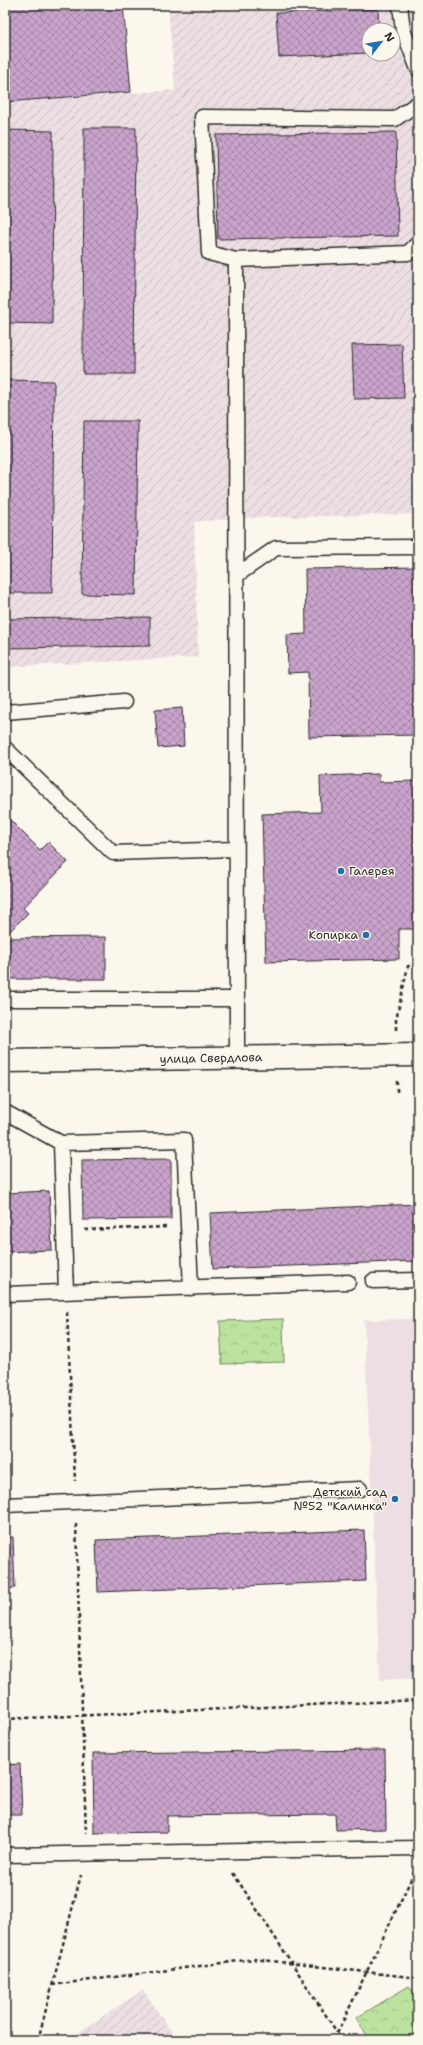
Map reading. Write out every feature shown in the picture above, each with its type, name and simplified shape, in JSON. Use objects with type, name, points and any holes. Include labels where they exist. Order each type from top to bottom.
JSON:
[{"type":"street","name":"улица Свердлова","points":[[5,1061],[418,1056]]},
{"type":"lane","points":[[400,5],[403,30],[418,69]]},
{"type":"lane","points":[[418,103],[395,119],[202,117],[209,253],[236,260],[408,253],[418,243]]},
{"type":"lane","points":[[236,260],[237,1058]]},
{"type":"lane","points":[[237,575],[276,548],[418,548]]},
{"type":"lane","points":[[5,712],[124,702]]},
{"type":"lane","points":[[5,748],[113,853],[236,849]]},
{"type":"lane","points":[[5,999],[236,999]]},
{"type":"lane","points":[[5,1112],[62,1143],[184,1140],[191,1288]]},
{"type":"lane","points":[[62,1143],[66,1292]]},
{"type":"lane","points":[[373,1281],[418,1280]]},
{"type":"lane","points":[[5,1294],[348,1282]]},
{"type":"lane","points":[[5,1505],[360,1489]]},
{"type":"lane","points":[[5,1855],[418,1848]]},
{"type":"path","points":[[397,1092],[396,1020],[408,966],[418,966]]},
{"type":"path","points":[[64,1230],[188,1227]]},
{"type":"path","points":[[38,2040],[86,1854],[76,1502],[66,1292]]},
{"type":"path","points":[[5,1720],[418,1700]]},
{"type":"path","points":[[219,1851],[342,2040]]},
{"type":"path","points":[[334,2040],[418,1864]]},
{"type":"path","points":[[52,1985],[254,1960],[418,1978]]},
{"type":"shaded area","points":[[168,5],[418,5],[418,514],[237,518],[194,522],[198,657],[5,667],[5,102],[175,90]]},
{"type":"shaded area","name":"Детский сад №52 \"Калинка\"","points":[[418,1319],[418,1678],[380,1680],[364,1320]]},
{"type":"shaded area","points":[[143,1990],[177,2040],[67,2040]]},
{"type":"green space","points":[[283,1319],[284,1362],[222,1364],[220,1321]]},
{"type":"green space","points":[[409,1986],[418,1999],[418,2040],[370,2040],[356,2018]]},
{"type":"building","points":[[5,5],[123,5],[131,92],[5,102]]},
{"type":"building","points":[[378,9],[379,22],[361,22],[361,53],[279,57],[276,13]]},
{"type":"building","points":[[84,128],[136,128],[134,374],[83,374]]},
{"type":"building","points":[[5,130],[53,131],[52,324],[5,323]]},
{"type":"building","points":[[396,132],[398,236],[218,239],[216,135]]},
{"type":"building","points":[[402,344],[404,398],[354,399],[352,345]]},
{"type":"building","points":[[5,380],[54,381],[52,593],[5,593]]},
{"type":"building","points":[[84,421],[138,421],[136,595],[82,594]]},
{"type":"building","points":[[418,567],[418,735],[309,737],[308,672],[288,673],[287,635],[306,634],[305,569]]},
{"type":"building","points":[[150,617],[150,646],[5,648],[5,619]]},
{"type":"building","points":[[182,708],[184,746],[158,748],[155,710]]},
{"type":"building","name":"Галерея","points":[[379,774],[379,782],[418,781],[418,929],[399,929],[399,959],[266,962],[262,814],[321,812],[320,776]]},
{"type":"building","points":[[5,815],[40,850],[48,842],[68,862],[23,908],[28,913],[7,934],[5,933]]},
{"type":"building","points":[[106,937],[106,979],[5,979],[5,938]]},
{"type":"building","points":[[171,1159],[171,1219],[83,1220],[82,1160]]},
{"type":"building","points":[[49,1191],[52,1250],[5,1252],[5,1193]]},
{"type":"building","points":[[418,1204],[418,1261],[213,1269],[210,1213]]},
{"type":"building","points":[[364,1530],[366,1581],[98,1592],[96,1540]]},
{"type":"building","points":[[5,1537],[13,1537],[15,1588],[5,1589]]},
{"type":"building","points":[[385,1750],[386,1829],[336,1830],[335,1814],[167,1816],[167,1832],[94,1833],[93,1753]]},
{"type":"building","points":[[20,1764],[22,1815],[5,1815],[5,1765]]},
{"type":"place","name":"Галерея","points":[[341,871]]},
{"type":"place","name":"Копирка","points":[[366,935]]},
{"type":"place","name":"Детский сад №52 \"Калинка\"","points":[[395,1499]]}]
